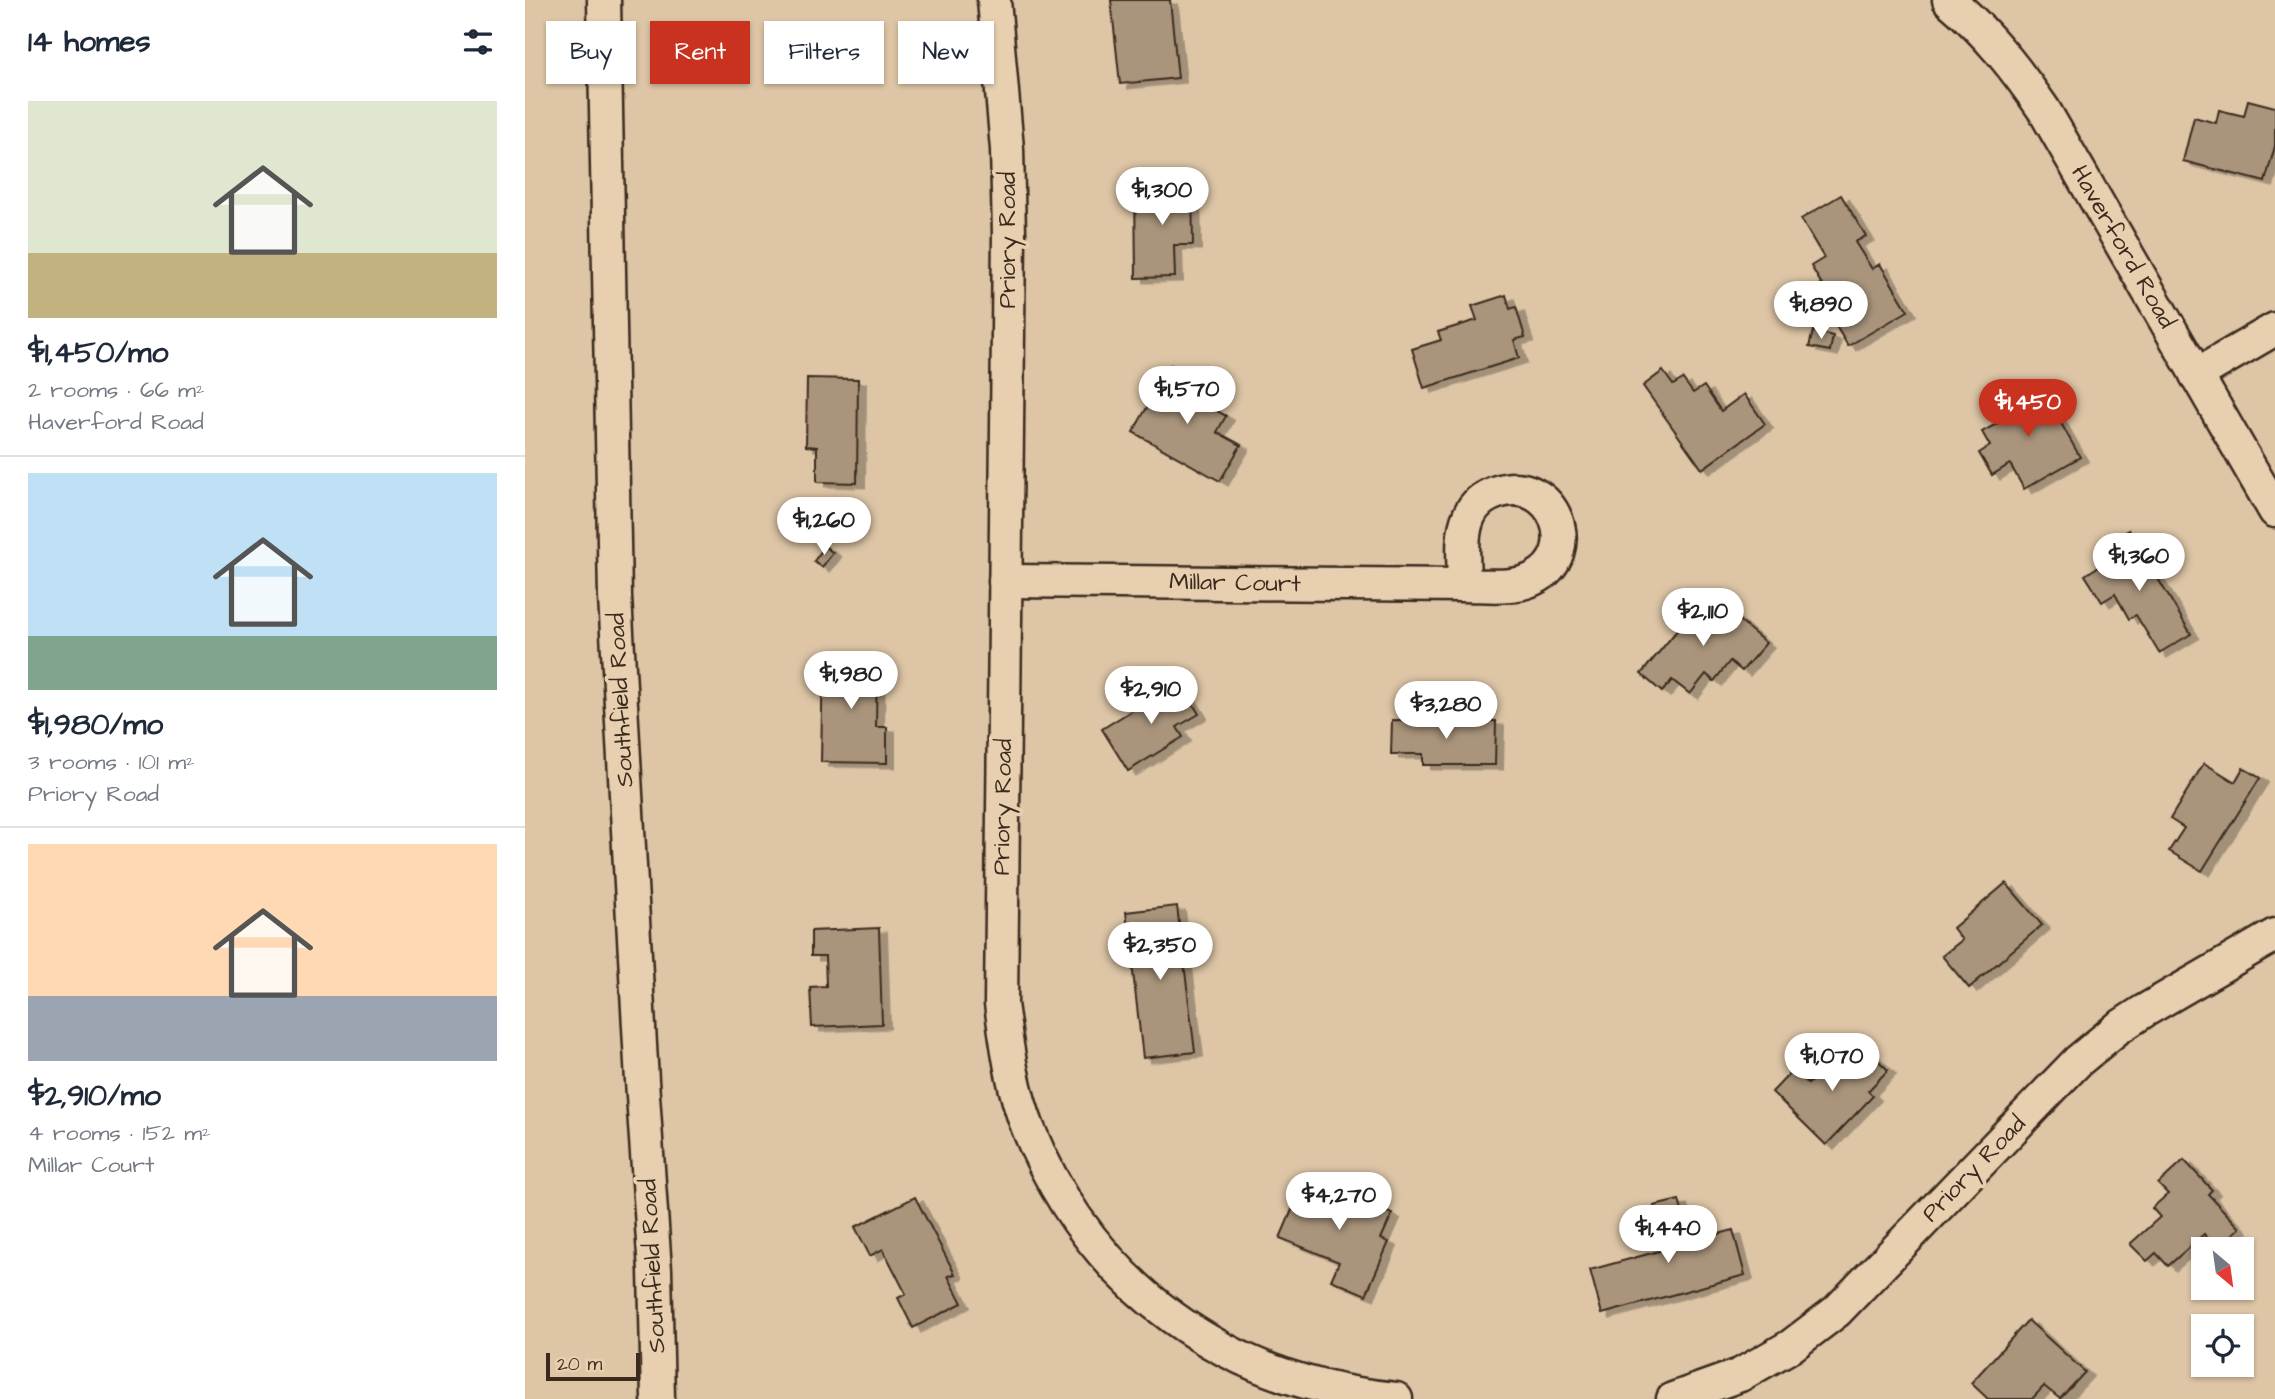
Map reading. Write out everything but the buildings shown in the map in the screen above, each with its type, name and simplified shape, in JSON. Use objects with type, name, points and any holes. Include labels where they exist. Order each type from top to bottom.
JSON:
[{"type":"street","name":"Southfield Road","points":[[604,0],[615,597],[655,1270],[659,1399]]},
{"type":"street","name":"Priory Road","points":[[994,0],[1007,149],[1009,234],[1001,1004],[1009,1062],[1027,1126],[1052,1180],[1083,1229],[1122,1274],[1166,1313],[1215,1346],[1268,1371],[1317,1387],[1362,1396],[1396,1399]]},
{"type":"street","name":"Haverford Road","points":[[1949,0],[1976,22],[2010,61],[2044,110],[2275,511]]},
{"type":"street","points":[[2196,375],[2275,328]]},
{"type":"street","name":"Millar Court","points":[[1005,581],[1465,585]]},
{"type":"street","name":"Priory Road","points":[[1673,1399],[1740,1375],[1791,1346],[1828,1318],[1868,1281],[2078,1061],[2118,1028],[2275,935]]}]
